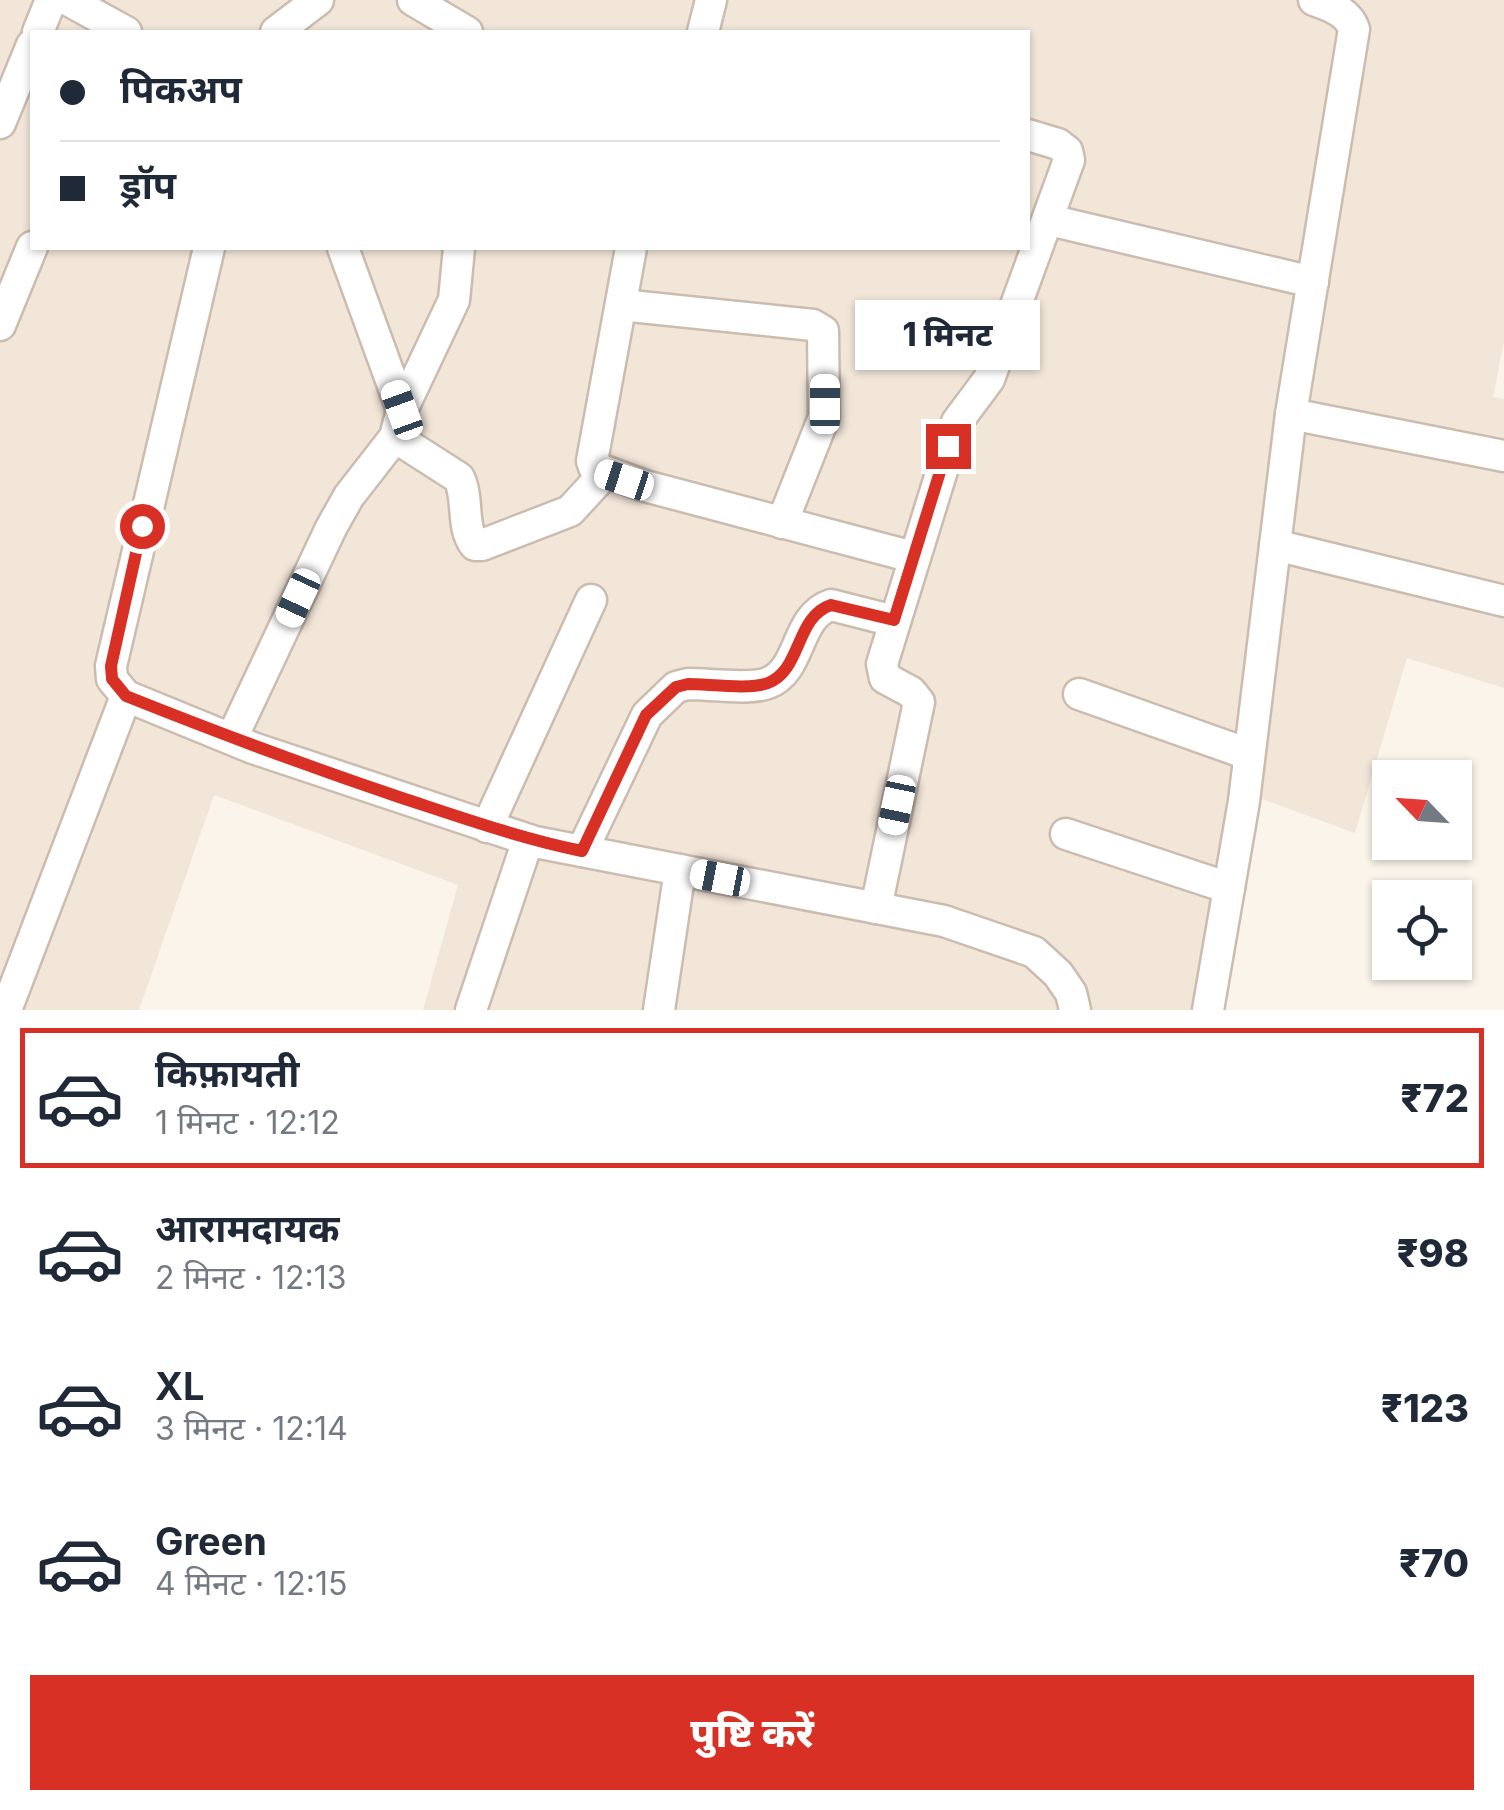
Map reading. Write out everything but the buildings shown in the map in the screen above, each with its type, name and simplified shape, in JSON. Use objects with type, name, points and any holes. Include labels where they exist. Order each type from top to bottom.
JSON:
[{"type":"street","points":[[39,30],[51,0]]},
{"type":"street","points":[[68,0],[122,30]]},
{"type":"street","points":[[279,30],[318,0]]},
{"type":"street","points":[[413,0],[464,30]]},
{"type":"street","points":[[704,30],[711,0]]},
{"type":"street","points":[[1208,1010],[1230,888],[1291,414],[1354,29],[1355,10],[1314,0]]},
{"type":"street","points":[[0,123],[30,49]]},
{"type":"street","points":[[876,908],[918,702],[882,673],[894,620],[957,422],[989,379],[1049,220],[1069,155],[1058,144],[1030,137]]},
{"type":"street","points":[[1049,220],[1312,282]]},
{"type":"street","points":[[0,325],[31,250]]},
{"type":"street","points":[[209,250],[111,666],[112,679],[126,696],[232,738],[528,840],[944,921],[1034,952],[1064,984],[1075,1010]]},
{"type":"street","points":[[344,250],[399,423],[459,478],[470,538],[478,545],[570,511],[604,473]]},
{"type":"street","points":[[232,738],[331,528],[399,423],[454,300],[459,250]]},
{"type":"street","points":[[631,250],[594,467],[604,473],[913,557]]},
{"type":"street","points":[[621,305],[813,325],[823,331],[822,424],[782,523]]},
{"type":"street","points":[[1291,414],[1504,456]]},
{"type":"street","points":[[1275,544],[1504,600]]},
{"type":"street","points":[[487,826],[590,600]]},
{"type":"street","points":[[582,851],[646,715],[676,687],[768,683],[785,669],[815,613],[831,605],[894,620]]},
{"type":"street","points":[[1080,694],[1248,754]]},
{"type":"street","points":[[6,1010],[126,696]]},
{"type":"street","points":[[1066,834],[1230,888]]},
{"type":"street","points":[[471,1010],[528,840]]},
{"type":"street","points":[[659,1010],[680,870]]},
{"type":"shaded area","points":[[0,0],[1504,0],[1504,341],[1493,397],[1504,399],[1504,688],[1407,658],[1377,760],[1372,760],[1372,776],[1355,833],[1240,791],[1209,1010],[423,1010],[458,885],[214,795],[139,1010],[0,1010]]},
{"type":"route","points":[[142,526],[111,666],[116,688],[126,696],[253,748],[535,842],[582,851],[646,715],[676,687],[768,683],[785,669],[810,619],[819,609],[831,605],[894,620],[948,446]]}]
